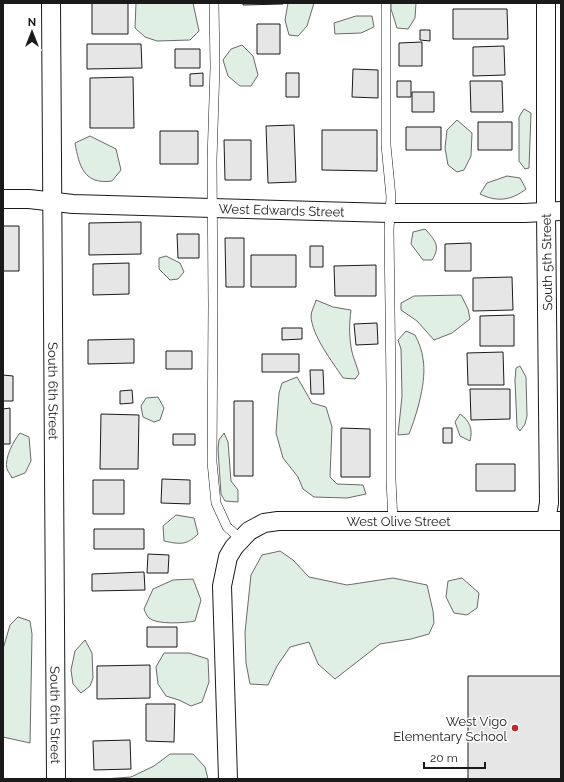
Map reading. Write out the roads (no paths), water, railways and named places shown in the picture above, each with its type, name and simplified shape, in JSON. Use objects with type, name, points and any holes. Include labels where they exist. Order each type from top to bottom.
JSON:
[{"type":"street","name":"South 6th Street","points":[[51,3],[56,779]]},
{"type":"street","name":"South 5th Street","points":[[546,3],[554,212],[549,503],[553,521]]},
{"type":"street","name":"West Edwards Street","points":[[3,199],[29,199],[73,204],[390,213],[554,212]]},
{"type":"street","name":"West Olive Street","points":[[228,779],[222,586],[228,557],[234,547],[249,531],[264,523],[278,521],[553,521]]},
{"type":"lane","points":[[214,3],[215,66],[212,160],[212,462],[216,503],[227,527],[241,539]]},
{"type":"lane","points":[[386,3],[386,145],[390,197],[391,480],[393,521]]},
{"type":"place","name":"West Vigo Elementary School","points":[[515,728]]}]
